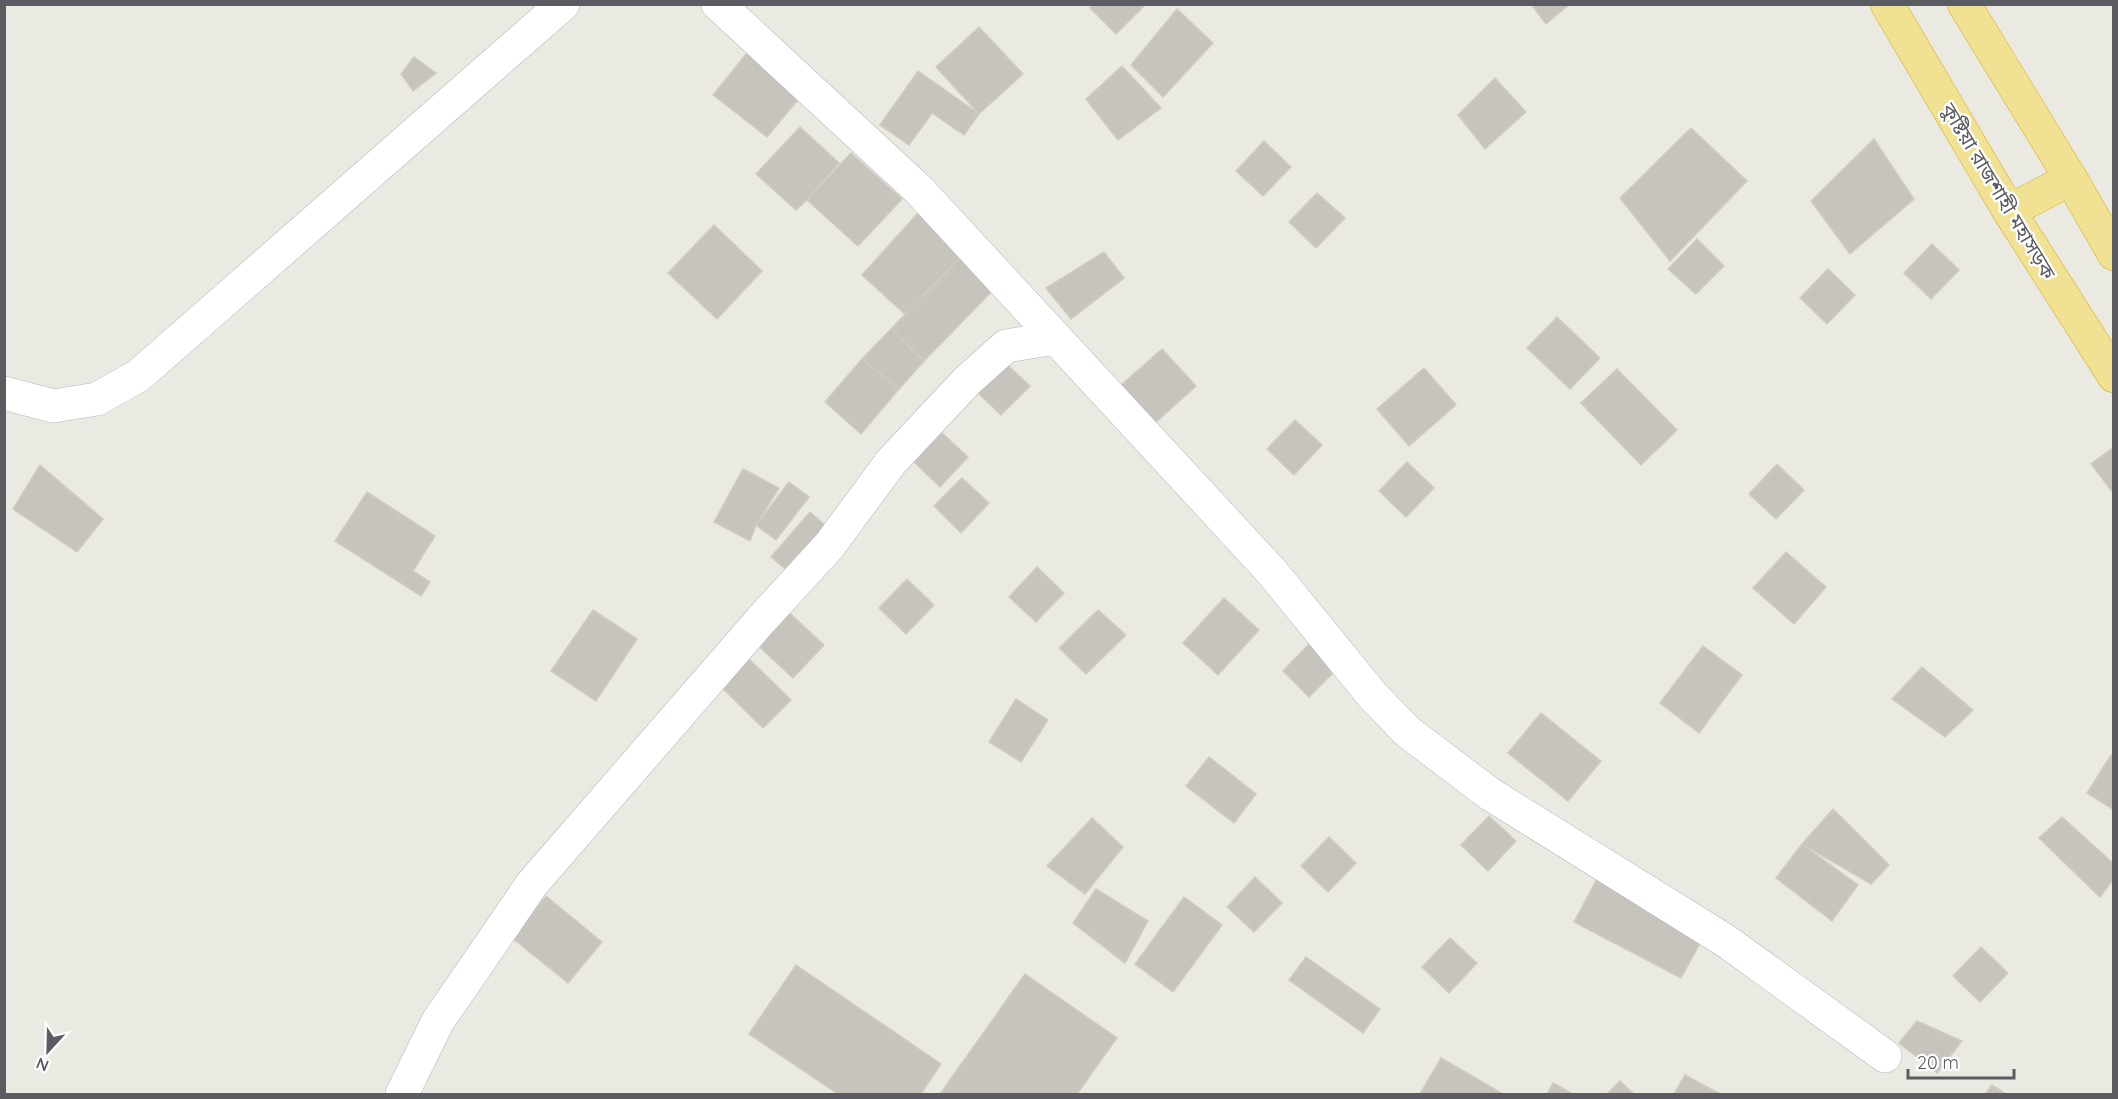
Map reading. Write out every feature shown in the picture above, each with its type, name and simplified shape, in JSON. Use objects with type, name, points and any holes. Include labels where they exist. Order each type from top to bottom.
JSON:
[{"type":"highway","name":"কুষ্টিয়া রাজশাহী মহাসড়ক","points":[[1887,4],[2009,211],[2114,376]]},
{"type":"highway","points":[[1964,4],[2114,254]]},
{"type":"highway","points":[[2009,211],[2071,179]]},
{"type":"street","points":[[4,393],[53,406],[97,399],[138,376],[563,4]]},
{"type":"street","points":[[718,4],[919,190],[1272,572],[1373,696],[1407,732],[1490,794],[1726,941],[1885,1056]]},
{"type":"street","points":[[402,1095],[438,1021],[532,884],[761,620],[829,546],[891,462],[968,380],[1006,346],[1056,338]]},
{"type":"building","points":[[1093,4],[1145,5],[1116,34],[1090,8]]},
{"type":"building","points":[[1531,4],[1570,4],[1546,24]]},
{"type":"building","points":[[1177,9],[1213,43],[1163,97],[1131,65]]},
{"type":"building","points":[[979,27],[1023,74],[979,114],[936,67]]},
{"type":"building","points":[[747,53],[801,96],[767,137],[713,95]]},
{"type":"building","points":[[414,57],[436,73],[413,91],[401,74]]},
{"type":"building","points":[[1122,66],[1161,108],[1118,140],[1086,99]]},
{"type":"building","points":[[918,71],[979,114],[964,135],[932,113],[909,145],[880,125]]},
{"type":"building","points":[[1495,78],[1526,112],[1485,149],[1458,115]]},
{"type":"building","points":[[800,127],[839,163],[796,210],[756,174]]},
{"type":"building","points":[[1691,128],[1747,181],[1670,261],[1620,198]]},
{"type":"building","points":[[1874,139],[1914,199],[1850,254],[1811,201]]},
{"type":"building","points":[[1264,141],[1291,167],[1263,196],[1236,171]]},
{"type":"building","points":[[851,153],[902,199],[858,246],[807,200]]},
{"type":"building","points":[[1317,193],[1345,218],[1316,248],[1289,222]]},
{"type":"building","points":[[918,213],[963,255],[907,316],[862,275]]},
{"type":"building","points":[[714,225],[762,271],[717,319],[668,273]]},
{"type":"building","points":[[1697,239],[1724,266],[1696,294],[1668,269]]},
{"type":"building","points":[[1932,244],[1959,270],[1931,299],[1904,273]]},
{"type":"building","points":[[1104,252],[1124,278],[1071,319],[1046,288]]},
{"type":"building","points":[[963,255],[996,287],[924,361],[891,329]]},
{"type":"building","points":[[1828,269],[1855,295],[1827,324],[1800,298]]},
{"type":"building","points":[[1557,317],[1600,358],[1570,389],[1527,348]]},
{"type":"building","points":[[891,329],[924,361],[899,389],[862,359]]},
{"type":"building","points":[[1162,349],[1196,386],[1154,424],[1120,386]]},
{"type":"building","points":[[862,359],[899,389],[861,434],[825,402]]},
{"type":"building","points":[[1002,360],[1030,386],[1001,415],[974,389]]},
{"type":"building","points":[[1424,368],[1456,405],[1409,446],[1377,409]]},
{"type":"building","points":[[1617,369],[1677,430],[1641,465],[1581,403]]},
{"type":"building","points":[[1295,420],[1322,445],[1294,475],[1267,449]]},
{"type":"building","points":[[941,432],[968,457],[940,487],[913,461]]},
{"type":"building","points":[[2114,447],[2114,494],[2091,464]]},
{"type":"building","points":[[1407,462],[1434,488],[1406,517],[1379,491]]},
{"type":"building","points":[[1777,464],[1804,490],[1776,519],[1749,494]]},
{"type":"building","points":[[40,465],[103,519],[77,552],[13,509]]},
{"type":"building","points":[[743,469],[779,488],[756,525],[750,541],[714,522]]},
{"type":"building","points":[[962,478],[989,503],[961,533],[934,506]]},
{"type":"building","points":[[789,482],[809,497],[776,540],[756,525]]},
{"type":"building","points":[[367,492],[435,536],[413,571],[430,582],[421,596],[335,541]]},
{"type":"building","points":[[810,512],[834,533],[795,577],[771,557]]},
{"type":"building","points":[[1786,552],[1826,587],[1794,624],[1753,588]]},
{"type":"building","points":[[1037,567],[1064,593],[1036,622],[1009,597]]},
{"type":"building","points":[[907,579],[934,605],[906,634],[879,608]]},
{"type":"building","points":[[1224,598],[1259,630],[1218,675],[1183,643]]},
{"type":"building","points":[[781,605],[824,645],[793,678],[750,638]]},
{"type":"building","points":[[593,610],[637,639],[596,701],[551,671]]},
{"type":"building","points":[[1098,610],[1126,635],[1086,674],[1059,648]]},
{"type":"building","points":[[1311,642],[1338,668],[1309,697],[1283,671]]},
{"type":"building","points":[[1703,646],[1742,675],[1699,733],[1660,703]]},
{"type":"building","points":[[743,653],[791,700],[763,728],[715,681]]},
{"type":"building","points":[[1922,667],[1973,710],[1945,737],[1892,699]]},
{"type":"building","points":[[1016,699],[1048,720],[1021,762],[989,742]]},
{"type":"building","points":[[1541,713],[1601,761],[1568,801],[1508,753]]},
{"type":"building","points":[[2111,755],[2114,757],[2114,810],[2087,793]]},
{"type":"building","points":[[1209,757],[1256,794],[1234,823],[1186,786]]},
{"type":"building","points":[[1833,809],[1889,865],[1871,884],[1802,844]]},
{"type":"building","points":[[1489,816],[1516,841],[1488,871],[1461,845]]},
{"type":"building","points":[[2062,817],[2114,864],[2114,878],[2100,897],[2039,838]]},
{"type":"building","points":[[1092,818],[1123,847],[1085,894],[1047,866]]},
{"type":"building","points":[[1329,837],[1356,863],[1328,892],[1301,866]]},
{"type":"building","points":[[1802,844],[1858,885],[1832,921],[1776,878]]},
{"type":"building","points":[[1255,877],[1282,903],[1254,932],[1227,907]]},
{"type":"building","points":[[1597,879],[1704,936],[1681,978],[1574,922]]},
{"type":"building","points":[[1096,889],[1148,921],[1125,963],[1073,923]]},
{"type":"building","points":[[546,896],[602,942],[568,983],[512,938]]},
{"type":"building","points":[[1184,897],[1222,925],[1173,992],[1135,964]]},
{"type":"building","points":[[1450,938],[1477,963],[1449,993],[1422,967]]},
{"type":"building","points":[[1981,947],[2008,973],[1980,1002],[1953,976]]},
{"type":"building","points":[[1306,957],[1380,1009],[1363,1033],[1289,980]]},
{"type":"building","points":[[796,965],[941,1064],[921,1094],[838,1094],[749,1034]]},
{"type":"building","points":[[1025,974],[1117,1038],[1077,1094],[940,1094]]},
{"type":"building","points":[[1917,1021],[1962,1041],[1937,1073],[1899,1043]]},
{"type":"building","points":[[1441,1058],[1503,1094],[1420,1094]]},
{"type":"building","points":[[1685,1075],[1720,1094],[1674,1094]]},
{"type":"building","points":[[1620,1081],[1634,1094],[1607,1094]]},
{"type":"building","points":[[1553,1083],[1573,1094],[1547,1094]]},
{"type":"building","points":[[1992,1085],[2006,1094],[1985,1094]]}]
